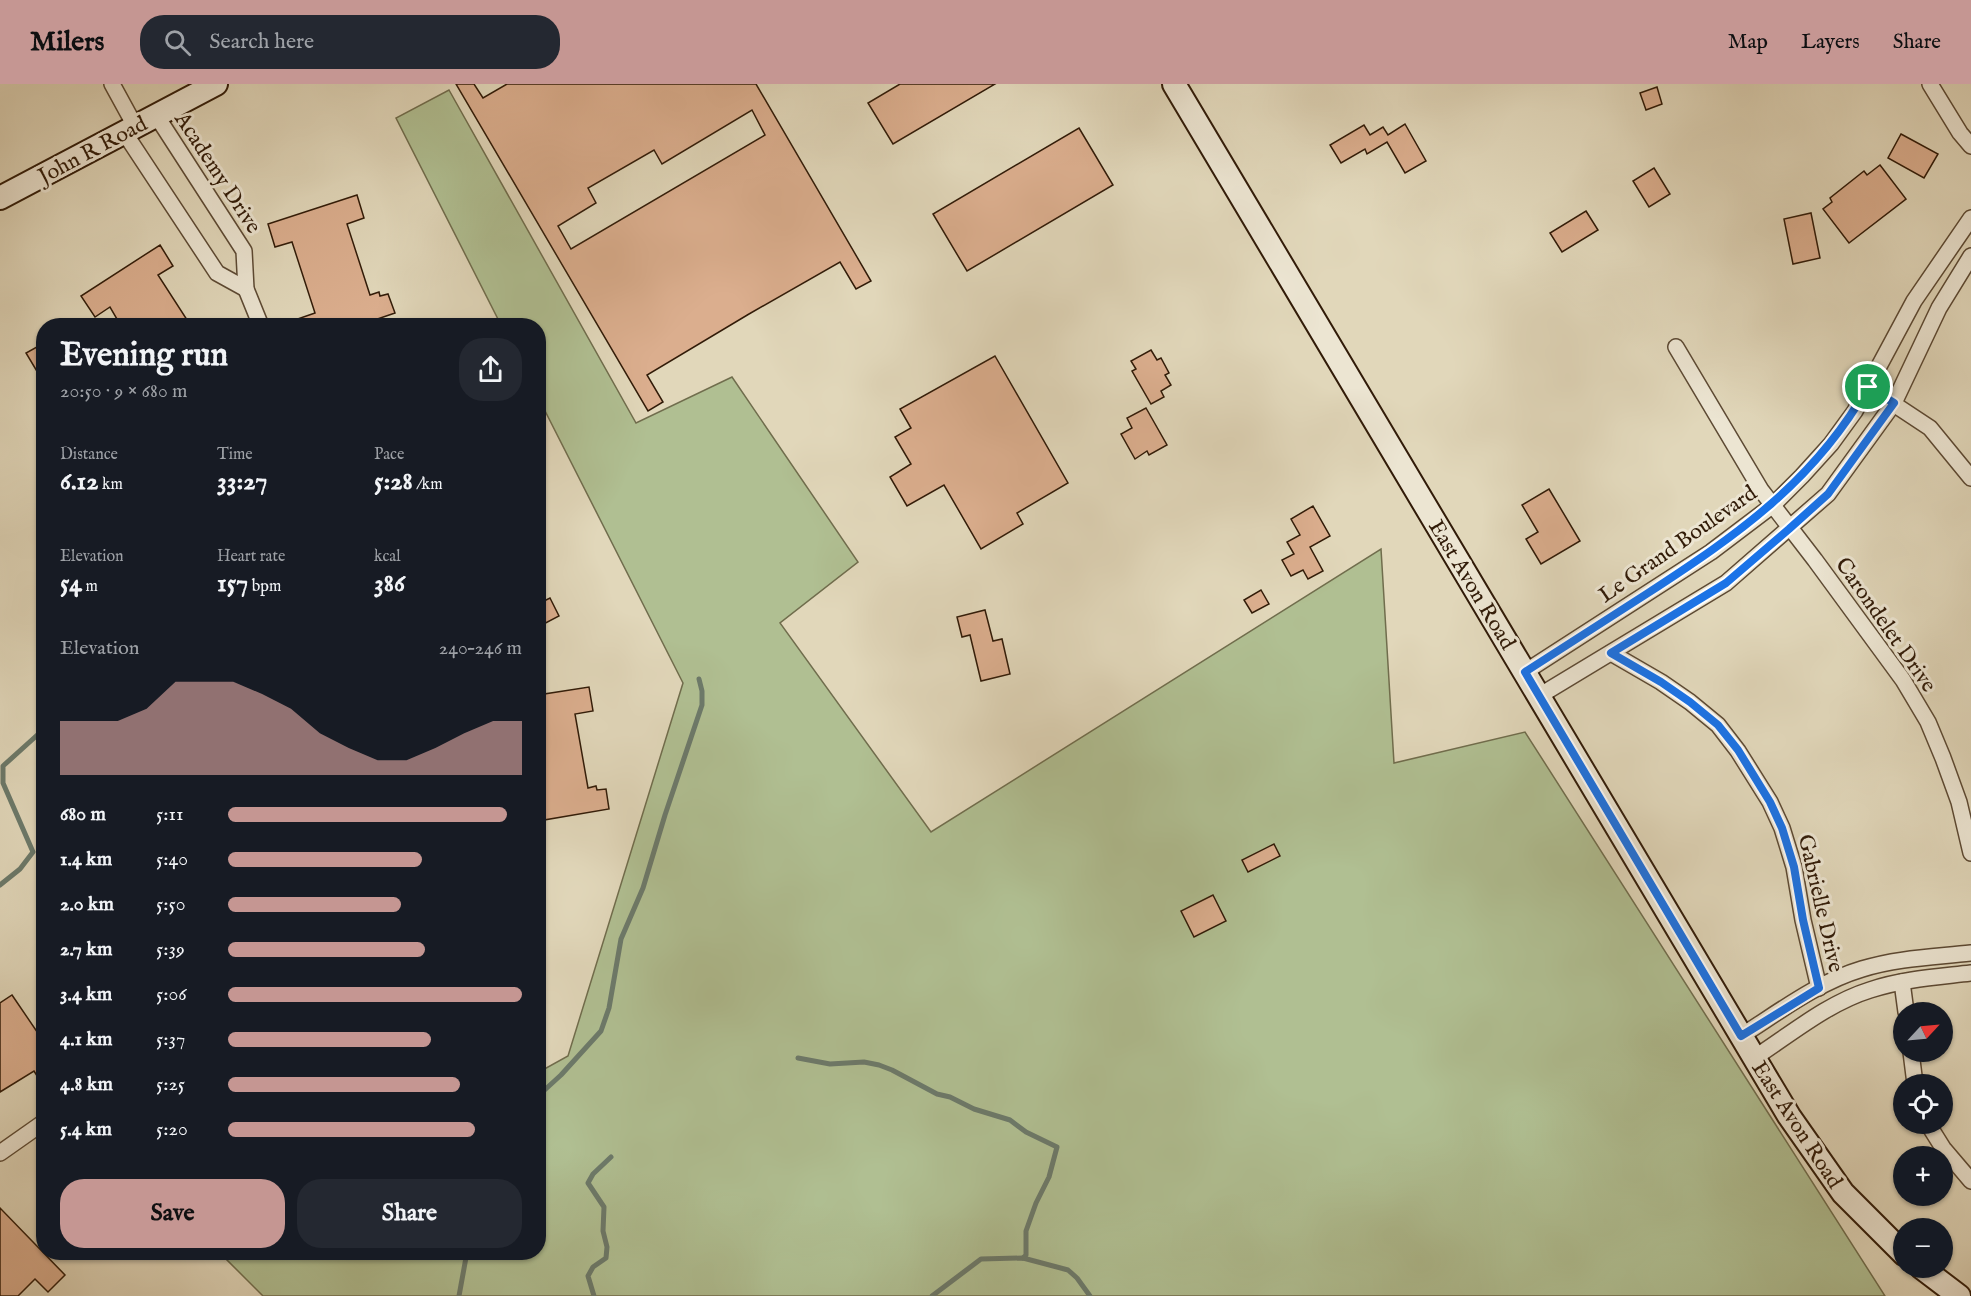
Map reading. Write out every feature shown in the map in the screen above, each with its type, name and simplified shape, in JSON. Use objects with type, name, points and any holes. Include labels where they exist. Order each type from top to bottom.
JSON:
[{"type":"main road","name":"John R Road","points":[[0,198],[216,84]]},
{"type":"main road","name":"East Avon Road","points":[[1174,84],[1789,1116],[1843,1193],[1893,1243]]},
{"type":"main road","points":[[1935,1278],[1959,1296]]},
{"type":"street","points":[[112,84],[129,129],[216,273],[246,289]]},
{"type":"street","points":[[1930,84],[1971,146]]},
{"type":"street","name":"Academy Drive","points":[[156,115],[244,251],[246,289],[258,318]]},
{"type":"street","name":"Le Grand Boulevard","points":[[1525,672],[1711,552],[1773,505],[1802,476],[1831,444],[1854,411],[1914,302],[1971,218]]},
{"type":"street","points":[[1539,696],[1726,583],[1828,494],[1894,403],[1939,308],[1971,256]]},
{"type":"street","name":"Carondelet Drive","points":[[1676,347],[1761,490],[1903,680],[1928,722],[1959,802],[1971,853]]},
{"type":"street","points":[[1868,387],[1930,428],[1971,478]]},
{"type":"street","name":"Gabrielle Drive","points":[[1611,653],[1690,702],[1718,725],[1738,750],[1770,802],[1782,828],[1794,867],[1803,920],[1819,988]]},
{"type":"street","points":[[1741,1036],[1819,988],[1860,969],[1896,961],[1971,953]]},
{"type":"street","points":[[1754,1058],[1824,1012],[1869,990],[1902,982],[1971,974]]},
{"type":"street","points":[[1902,982],[1905,1002]]},
{"type":"street","points":[[0,1153],[36,1128]]},
{"type":"street","points":[[1934,1134],[1971,1181]]},
{"type":"green space","points":[[449,90],[636,423],[732,377],[858,562],[780,623],[931,832],[1381,549],[1394,763],[1525,732],[1885,1296],[263,1296],[227,1260],[546,1260],[546,1068],[568,1056],[683,683],[546,413],[546,318],[497,318],[396,118]]},
{"type":"building","points":[[456,84],[474,84],[483,98],[507,84],[756,84],[871,281],[856,289],[840,262],[749,314],[647,375],[663,402],[648,411]],"holes":[[[752,110],[765,135],[571,249],[558,226],[596,203],[588,188],[654,150],[662,164]]]},
{"type":"building","points":[[900,84],[995,84],[893,144],[868,103]]},
{"type":"building","points":[[1657,87],[1662,104],[1646,110],[1640,93]]},
{"type":"building","points":[[1405,124],[1426,161],[1405,173],[1387,142],[1367,154],[1365,149],[1341,163],[1330,145],[1364,125],[1370,135],[1383,127],[1388,135]]},
{"type":"building","points":[[1079,128],[1113,185],[967,271],[933,214]]},
{"type":"building","points":[[1901,134],[1938,154],[1924,178],[1888,158]]},
{"type":"building","points":[[1880,165],[1906,199],[1849,243],[1823,209],[1832,202],[1830,198],[1864,171],[1867,175]]},
{"type":"building","points":[[1654,168],[1670,194],[1649,207],[1633,181]]},
{"type":"building","points":[[357,195],[364,218],[347,224],[370,295],[379,292],[380,296],[388,294],[395,313],[380,318],[300,318],[315,313],[292,242],[275,247],[268,224]]},
{"type":"building","points":[[1586,211],[1598,230],[1562,252],[1550,233]]},
{"type":"building","points":[[1811,213],[1820,258],[1793,264],[1784,219]]},
{"type":"building","points":[[160,245],[173,266],[158,275],[186,318],[116,318],[110,307],[95,317],[81,296]]},
{"type":"building","points":[[36,347],[36,370],[26,353]]},
{"type":"building","points":[[1151,350],[1157,360],[1161,358],[1169,373],[1165,375],[1171,385],[1161,391],[1164,397],[1151,404],[1132,371],[1136,369],[1131,361]]},
{"type":"building","points":[[995,356],[1068,483],[1017,513],[1023,524],[981,549],[944,485],[907,506],[890,477],[911,464],[895,437],[911,428],[900,409]]},
{"type":"building","points":[[1146,408],[1167,445],[1149,455],[1147,451],[1135,459],[1121,434],[1132,428],[1127,418]]},
{"type":"building","points":[[1549,489],[1580,541],[1541,564],[1526,539],[1538,532],[1522,505]]},
{"type":"building","points":[[1313,506],[1330,536],[1310,547],[1323,571],[1308,579],[1303,570],[1291,576],[1282,560],[1294,554],[1287,542],[1300,535],[1291,519]]},
{"type":"building","points":[[1261,590],[1269,604],[1252,613],[1244,600]]},
{"type":"building","points":[[550,598],[559,616],[546,623],[546,600]]},
{"type":"building","points":[[985,610],[993,641],[1002,639],[1010,674],[981,681],[970,635],[962,637],[957,617]]},
{"type":"building","points":[[589,687],[593,711],[575,714],[588,788],[596,786],[597,790],[606,789],[609,809],[546,820],[546,694]]},
{"type":"building","points":[[1274,844],[1280,856],[1248,872],[1242,860]]},
{"type":"building","points":[[1213,895],[1226,921],[1194,937],[1181,911]]},
{"type":"building","points":[[12,995],[36,1030],[36,1074],[34,1071],[0,1092],[0,1003]]},
{"type":"building","points":[[0,1208],[36,1245],[36,1260],[50,1260],[65,1275],[48,1292],[35,1279],[18,1296],[0,1296]]},
{"type":"waterway","points":[[546,1089],[601,1031],[609,1008],[621,939],[643,888],[702,705],[699,679]]},
{"type":"waterway","points":[[0,885],[20,869],[33,852],[3,783],[3,766],[36,736]]},
{"type":"waterway","points":[[798,1058],[830,1064],[864,1062],[879,1065],[937,1094],[1010,1120],[1026,1132],[1057,1147],[1049,1177],[1026,1231],[1026,1255],[1023,1258]]},
{"type":"waterway","points":[[594,1296],[588,1276],[593,1267],[606,1258],[607,1247],[603,1231],[604,1207],[588,1183],[593,1174],[611,1157]]},
{"type":"waterway","points":[[932,1296],[981,1259],[1023,1258],[1068,1270],[1090,1296]]},
{"type":"waterway","points":[[459,1296],[466,1260]]},
{"type":"route","points":[[1868,387],[1894,403],[1828,494],[1726,583],[1611,653],[1661,682],[1718,725],[1738,750],[1770,802],[1782,828],[1794,867],[1803,920],[1819,988],[1741,1036],[1525,672],[1711,552],[1773,505],[1831,444],[1868,387]]}]
